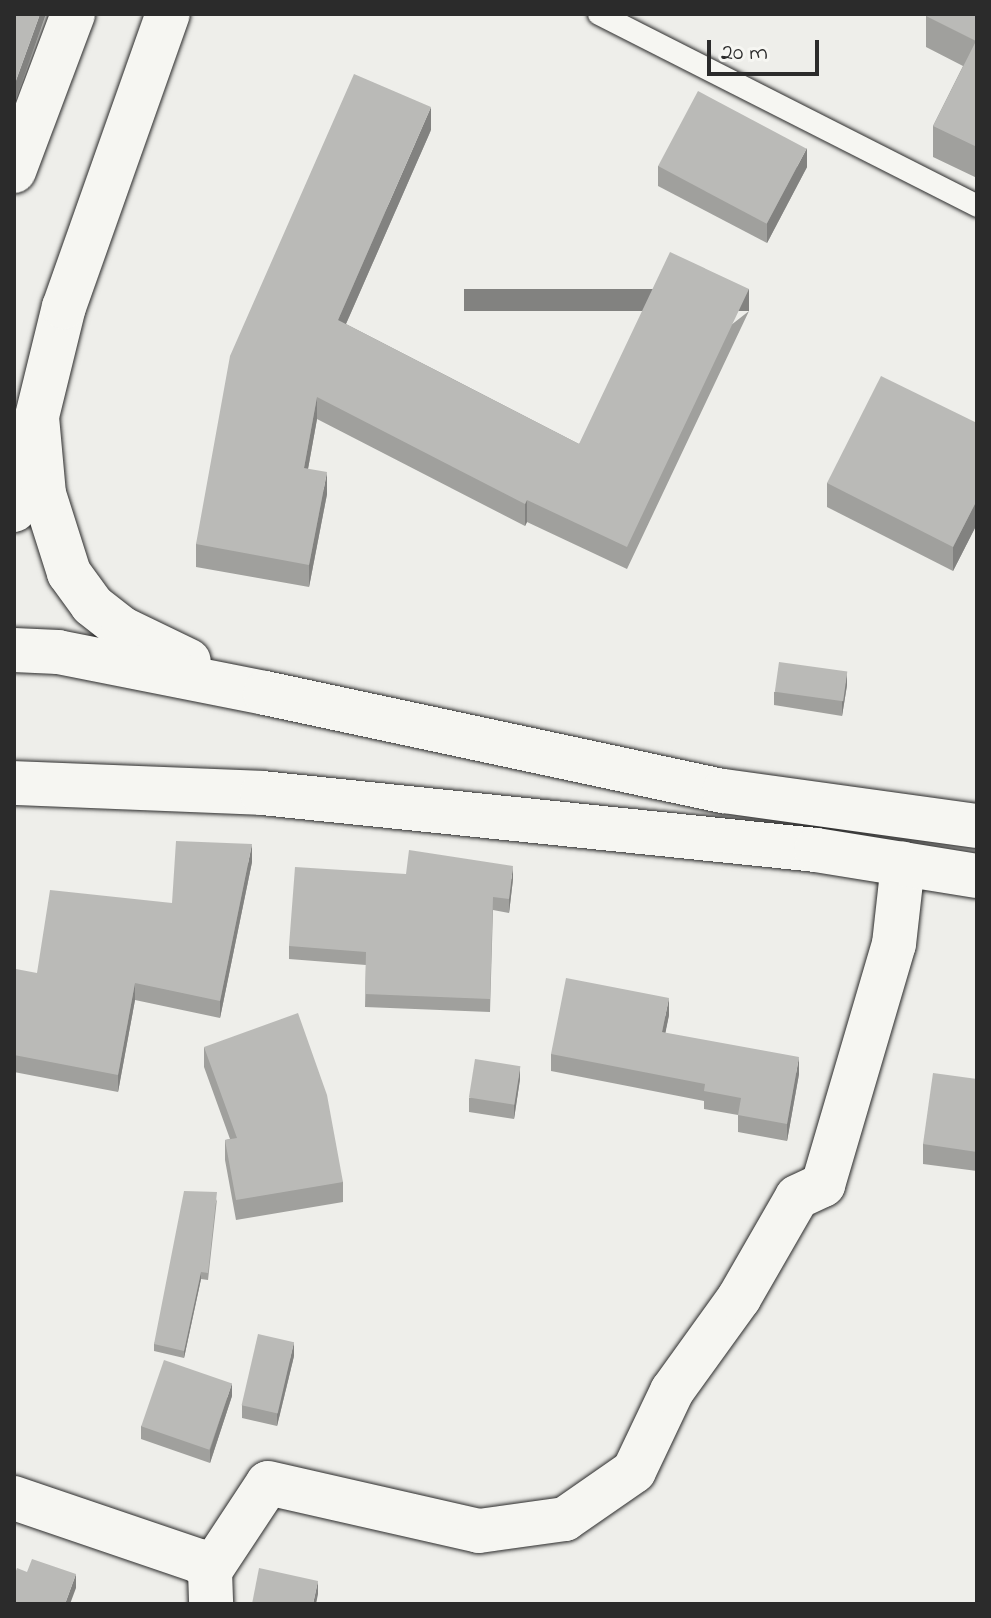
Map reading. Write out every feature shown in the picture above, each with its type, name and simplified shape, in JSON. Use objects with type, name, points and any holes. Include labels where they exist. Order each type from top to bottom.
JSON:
[{"type":"main road","points":[[14,171],[73,14]]},
{"type":"main road","points":[[14,510],[64,307],[168,14]]},
{"type":"main road","points":[[37,417],[44,494],[54,537],[69,573],[92,605],[123,629],[167,652],[265,693]]},
{"type":"main road","points":[[14,650],[58,652],[265,693],[724,791],[977,826]]},
{"type":"main road","points":[[14,783],[262,793],[816,850],[977,876]]},
{"type":"main road","points":[[14,817],[66,793],[107,785]]},
{"type":"main road","points":[[14,1498],[181,1554],[210,1588],[268,1483],[479,1531],[565,1519],[634,1471],[672,1391],[739,1298],[797,1197],[823,1185],[894,944],[903,864]]},
{"type":"lane","points":[[599,14],[977,206]]},
{"type":"building","points":[[14,14],[40,14],[14,86]]},
{"type":"building","points":[[927,14],[977,14],[977,147],[933,126],[976,41]]},
{"type":"building","points":[[354,74],[431,107],[338,320],[579,444],[670,252],[749,289],[627,547],[527,500],[525,504],[317,397],[304,468],[327,472],[309,565],[196,544],[230,356]]},
{"type":"building","points":[[698,91],[807,149],[767,224],[658,166]]},
{"type":"building","points":[[881,376],[977,423],[977,500],[953,547],[827,483]]},
{"type":"building","points":[[779,662],[847,672],[843,701],[775,692]]},
{"type":"building","points":[[176,841],[252,844],[220,1001],[135,983],[118,1075],[14,1055],[16,969],[37,973],[50,890],[172,903]]},
{"type":"building","points":[[409,850],[513,866],[509,899],[493,897],[490,999],[365,994],[366,952],[289,946],[295,867],[406,874]]},
{"type":"building","points":[[566,978],[669,998],[662,1032],[799,1057],[787,1124],[738,1115],[741,1098],[704,1091],[705,1084],[551,1054]]},
{"type":"building","points":[[298,1013],[327,1095],[343,1182],[236,1200],[225,1140],[237,1138],[204,1047]]},
{"type":"building","points":[[475,1059],[520,1066],[514,1105],[469,1098]]},
{"type":"building","points":[[933,1073],[977,1079],[977,1152],[923,1144]]},
{"type":"building","points":[[184,1191],[217,1192],[208,1273],[201,1272],[184,1351],[154,1344]]},
{"type":"building","points":[[258,1334],[294,1342],[278,1413],[242,1405]]},
{"type":"building","points":[[164,1360],[232,1383],[209,1450],[141,1426]]},
{"type":"building","points":[[32,1559],[76,1574],[65,1604],[14,1604],[17,1568],[27,1572]]},
{"type":"building","points":[[259,1568],[318,1581],[313,1604],[252,1604]]}]
